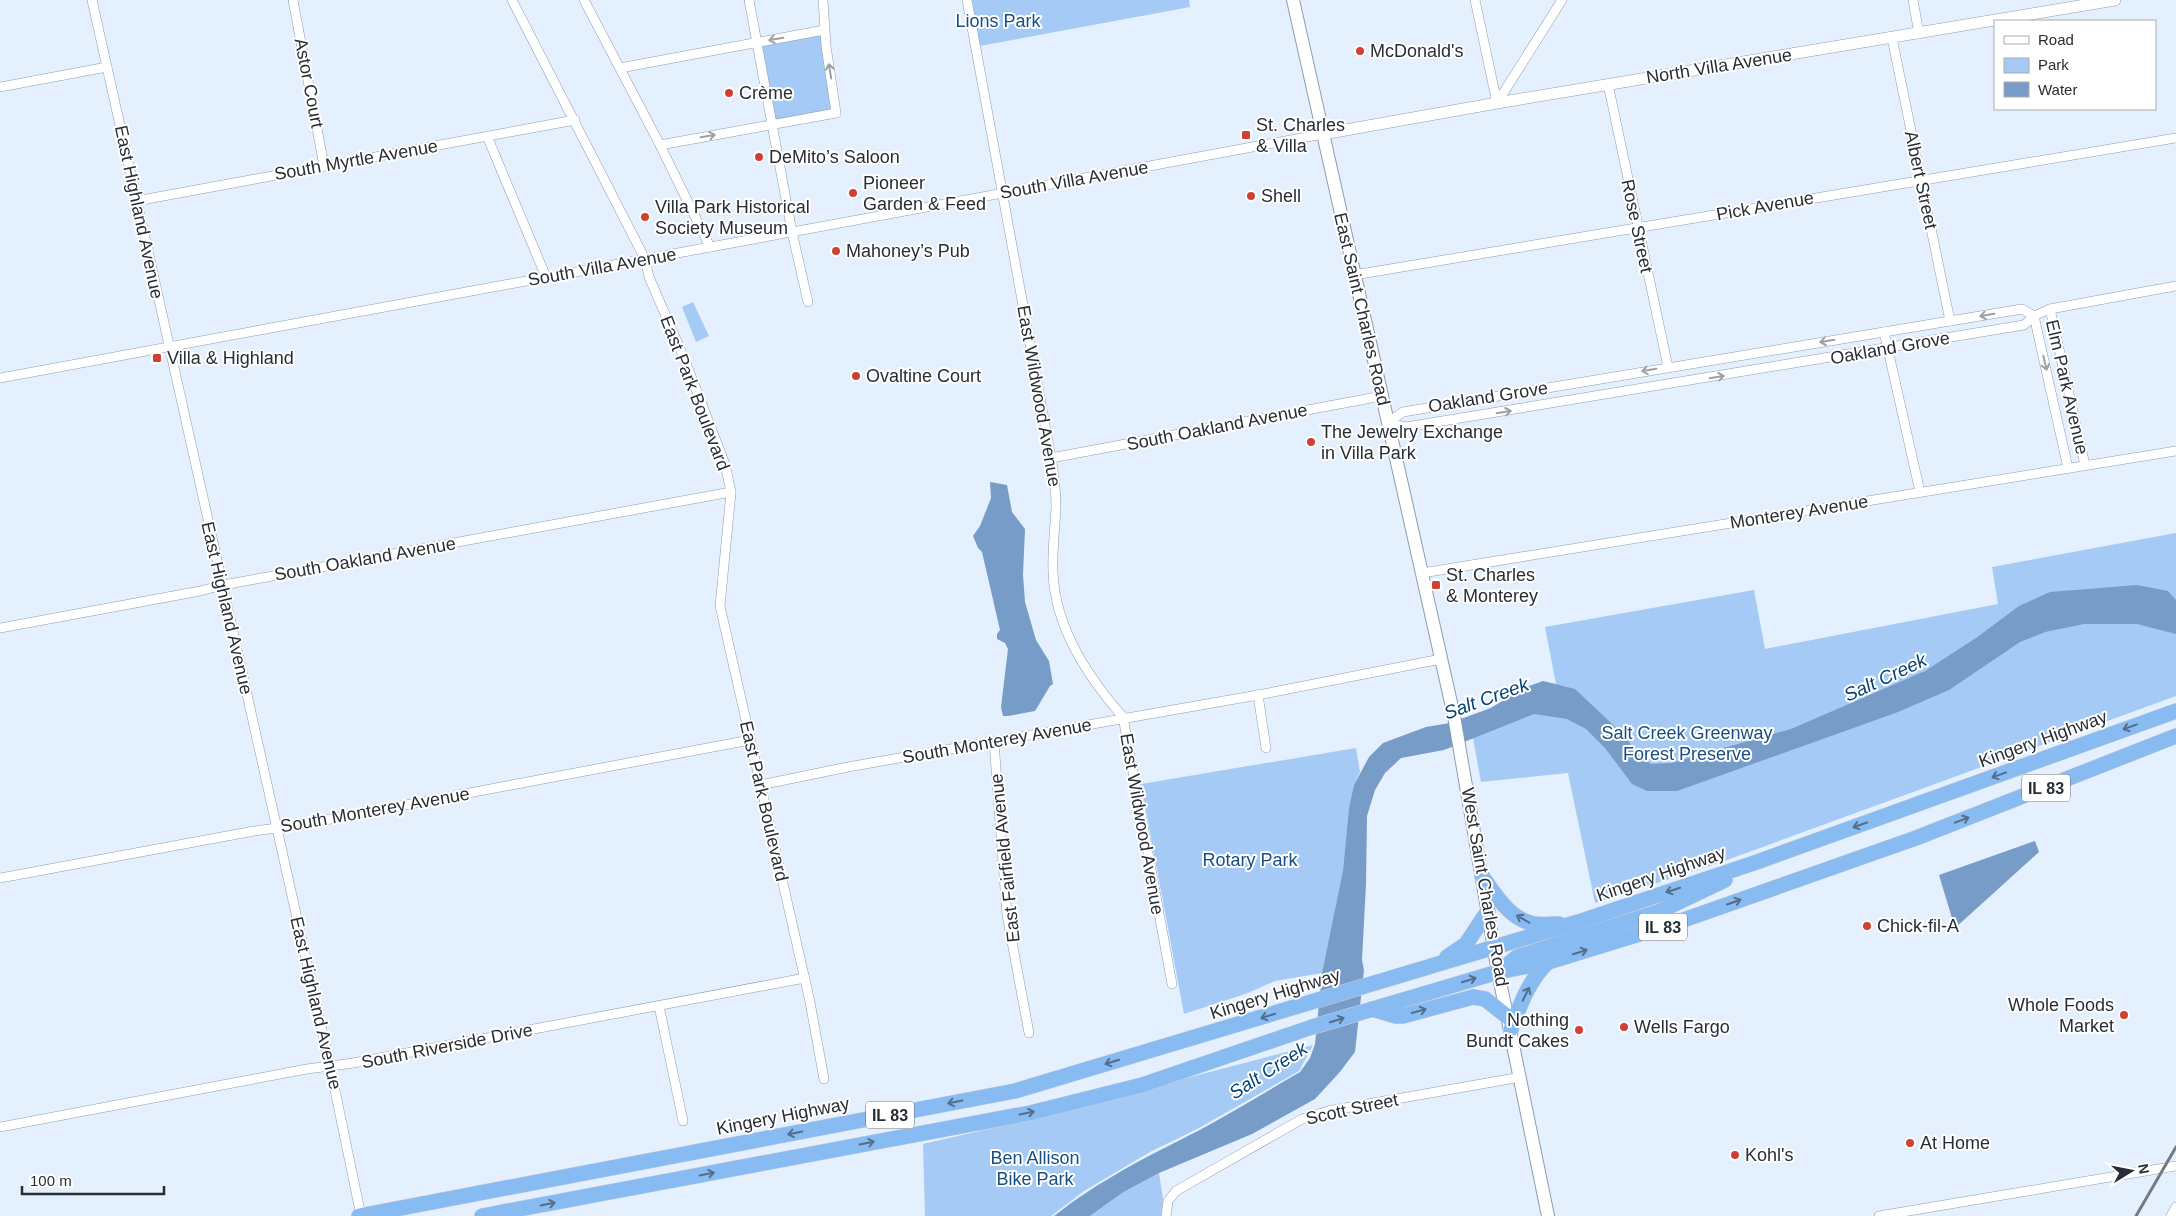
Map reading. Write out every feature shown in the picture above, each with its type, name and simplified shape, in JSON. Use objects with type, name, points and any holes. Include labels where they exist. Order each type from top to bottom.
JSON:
[{"type":"highway","name":"Kingery Highway","points":[[360,1216],[1015,1091],[1570,925],[1754,863],[2176,711]]},
{"type":"highway","name":"IL 83","points":[[482,1216],[1030,1113],[1142,1085],[1312,1027],[1498,972],[1548,962],[1672,924],[1916,838],[2176,736]]},
{"type":"highway","points":[[2098,767],[2138,760],[2176,745]]},
{"type":"highway","points":[[1498,972],[1517,958],[1658,912],[1724,882],[1754,863]]},
{"type":"highway","points":[[1482,876],[1499,900],[1520,918],[1531,924],[1570,925]]},
{"type":"highway","points":[[1435,965],[1466,944],[1488,910]]},
{"type":"highway","points":[[1368,1011],[1403,1016],[1473,997],[1485,1000],[1510,1024],[1539,970],[1548,962]]},
{"type":"main road","name":"East Saint Charles Road","points":[[1293,0],[1464,763]]},
{"type":"main road","name":"West Saint Charles Road","points":[[1464,763],[1498,972],[1548,1216]]},
{"type":"street","name":"East Highland Avenue","points":[[92,0],[330,1066],[360,1216]]},
{"type":"street","name":"Astor Court","points":[[293,0],[324,166]]},
{"type":"street","name":"East Park Boulevard","points":[[512,0],[645,259],[650,278],[696,388],[725,464],[730,492],[720,606],[804,978],[824,1079]]},
{"type":"street","points":[[584,0],[660,145],[710,247]]},
{"type":"street","points":[[749,0],[792,232],[808,302]]},
{"type":"street","points":[[660,145],[836,113],[824,30],[823,0]]},
{"type":"street","name":"East Wildwood Avenue","points":[[967,0],[1052,458],[1056,506],[1053,572],[1058,604],[1064,625],[1078,656],[1106,698],[1123,718],[1172,984]]},
{"type":"street","points":[[1475,0],[1498,103]]},
{"type":"street","points":[[1498,103],[1562,0]]},
{"type":"street","points":[[1913,0],[1920,34]]},
{"type":"street","name":"North Villa Avenue","points":[[1323,134],[1608,84],[1920,34],[2079,3],[2115,0]]},
{"type":"street","points":[[620,68],[824,30]]},
{"type":"street","name":"Albert Street","points":[[1892,38],[1950,321]]},
{"type":"street","points":[[0,87],[107,67]]},
{"type":"street","name":"Rose Street","points":[[1608,84],[1668,367]]},
{"type":"street","name":"South Myrtle Avenue","points":[[136,201],[575,120]]},
{"type":"street","name":"South Villa Avenue","points":[[0,378],[1323,134]]},
{"type":"street","points":[[487,136],[546,277]]},
{"type":"street","name":"Pick Avenue","points":[[1354,275],[2176,138]]},
{"type":"street","name":"Oakland Grove","points":[[1388,422],[1406,427],[1888,349],[2024,325],[2034,316],[2050,308],[2176,286]]},
{"type":"street","name":"Elm Park Avenue","points":[[2050,308],[2085,465]]},
{"type":"street","name":"Oakland Grove","points":[[1388,422],[1403,412],[1668,367],[2022,309],[2034,316]]},
{"type":"street","name":"Elm Park Avenue","points":[[2034,316],[2068,468]]},
{"type":"street","points":[[1884,332],[1920,492]]},
{"type":"street","name":"South Oakland Avenue","points":[[1052,458],[1382,396]]},
{"type":"street","name":"Monterey Avenue","points":[[1422,573],[2176,451]]},
{"type":"street","name":"South Oakland Avenue","points":[[0,628],[730,492]]},
{"type":"street","name":"South Monterey Avenue","points":[[760,785],[848,767],[1258,695],[1441,659]]},
{"type":"street","points":[[1258,695],[1266,748]]},
{"type":"street","name":"South Monterey Avenue","points":[[0,878],[750,740]]},
{"type":"street","name":"East Fairfield Avenue","points":[[994,742],[1007,915],[1029,1033]]},
{"type":"street","name":"South Riverside Drive","points":[[0,1127],[804,978]]},
{"type":"street","points":[[659,1006],[683,1121]]},
{"type":"street","name":"Scott Street","points":[[1166,1216],[1168,1201],[1172,1194],[1302,1119],[1315,1114],[1521,1077]]},
{"type":"street","points":[[1879,1216],[1923,1212],[2176,1166]]},
{"type":"street","points":[[2171,1216],[2176,1207]]},
{"type":"green space","name":"Lions Park","points":[[972,0],[1189,0],[1190,7],[980,46]]},
{"type":"green space","points":[[821,33],[833,111],[774,121],[760,45]]},
{"type":"green space","points":[[693,302],[709,336],[696,342],[682,307]]},
{"type":"green space","name":"Salt Creek Greenway Forest Preserve","points":[[2176,533],[2176,696],[1716,864],[1595,903],[1568,773],[1481,782],[1469,716],[1500,703],[1530,686],[1546,683],[1556,684],[1545,627],[1754,590],[1765,649],[1998,604],[1992,567]]},
{"type":"green space","name":"Rotary Park","points":[[1356,748],[1360,772],[1354,785],[1349,807],[1343,870],[1322,973],[1275,981],[1248,993],[1184,1014],[1141,784]]},
{"type":"green space","name":"Ben Allison Bike Park","points":[[1313,1045],[1299,1071],[1199,1128],[1150,1152],[1084,1191],[1051,1216],[925,1216],[923,1144],[1010,1124]]},
{"type":"green space","points":[[1159,1173],[1163,1199],[1161,1216],[1090,1216],[1122,1193]]},
{"type":"water","points":[[990,482],[1007,485],[1012,512],[1025,529],[1023,575],[1025,602],[1036,640],[1049,661],[1053,684],[1035,711],[1008,716],[1003,716],[1001,707],[1008,649],[1005,643],[997,639],[997,634],[1000,630],[982,552],[978,548],[973,536],[980,526],[991,498]]},
{"type":"water","points":[[2137,585],[2168,591],[2176,600],[2176,634],[2137,624],[2084,624],[2045,632],[2020,642],[1949,690],[1898,712],[1677,791],[1647,791],[1632,784],[1605,748],[1586,729],[1567,719],[1534,714],[1444,750],[1401,758],[1385,773],[1375,790],[1367,816],[1362,960],[1364,970],[1355,1052],[1315,1099],[1252,1134],[1159,1173],[1122,1193],[1090,1216],[1054,1216],[1089,1191],[1124,1170],[1211,1124],[1300,1072],[1310,1058],[1315,1044],[1322,973],[1343,870],[1349,807],[1354,785],[1369,757],[1383,743],[1426,727],[1450,723],[1491,708],[1524,688],[1543,681],[1575,689],[1627,738],[1634,751],[1651,764],[1671,763],[1791,729],[1925,671],[1976,638],[2019,606],[2050,592]]},
{"type":"water","points":[[2035,841],[2039,852],[1955,928],[1939,875]]},
{"type":"railway","points":[[2136,1216],[2176,1147]]},
{"type":"place","name":"McDonald's","points":[[1360,51]]},
{"type":"place","name":"Crème","points":[[729,93]]},
{"type":"place","name":"St. Charles & Villa","points":[[1246,135]]},
{"type":"place","name":"DeMito’s Saloon","points":[[759,157]]},
{"type":"place","name":"Pioneer Garden & Feed","points":[[853,193]]},
{"type":"place","name":"Shell","points":[[1251,196]]},
{"type":"place","name":"Villa Park Historical Society Museum","points":[[645,217]]},
{"type":"place","name":"Mahoney’s Pub","points":[[836,251]]},
{"type":"place","name":"Villa & Highland","points":[[157,358]]},
{"type":"place","name":"Ovaltine Court","points":[[856,376]]},
{"type":"place","name":"The Jewelry Exchange in Villa Park","points":[[1311,442]]},
{"type":"place","name":"St. Charles & Monterey","points":[[1436,585]]},
{"type":"place","name":"Chick-fil-A","points":[[1867,926]]},
{"type":"place","name":"Whole Foods Market","points":[[2124,1015]]},
{"type":"place","name":"Wells Fargo","points":[[1624,1027]]},
{"type":"place","name":"Nothing Bundt Cakes","points":[[1579,1030]]},
{"type":"place","name":"At Home","points":[[1910,1143]]},
{"type":"place","name":"Kohl's","points":[[1735,1155]]},
{"type":"water label","name":"Salt Creek","points":[[1885,677]]},
{"type":"water label","name":"Salt Creek","points":[[1486,698]]},
{"type":"water label","name":"Salt Creek","points":[[1268,1070]]}]
